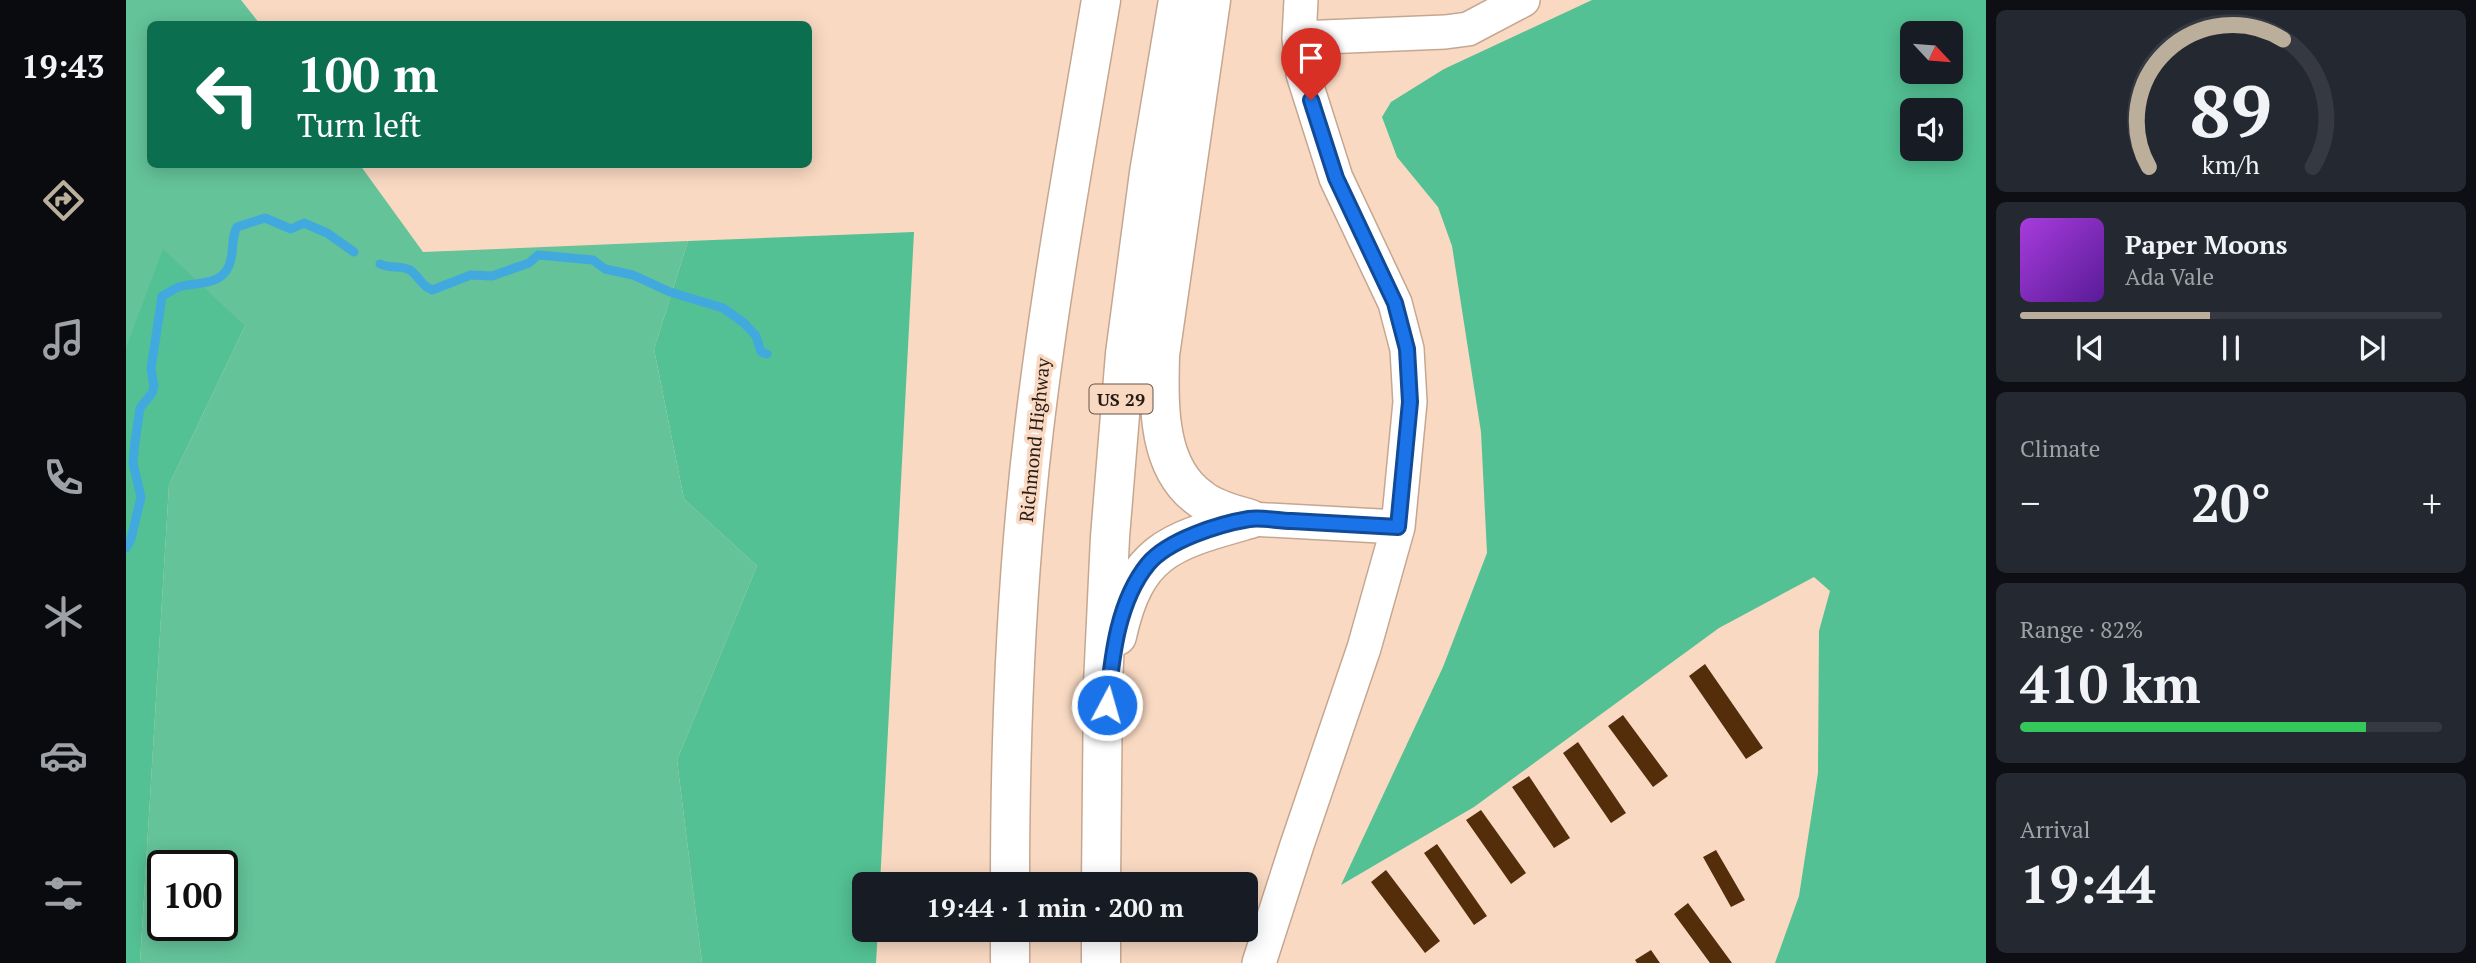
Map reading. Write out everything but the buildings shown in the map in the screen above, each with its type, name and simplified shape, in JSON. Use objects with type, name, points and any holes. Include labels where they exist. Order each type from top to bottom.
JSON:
[{"type":"highway","name":"Richmond Highway","points":[[1010,872],[1015,667],[1021,561],[1034,430],[1054,282],[1101,0]]},
{"type":"highway","name":"US 29","points":[[1101,872],[1103,684],[1109,550],[1125,354],[1149,173],[1178,0]]},
{"type":"highway","points":[[1211,0],[1160,355],[1160,403],[1165,439],[1174,467],[1186,486],[1215,508],[1251,519]]},
{"type":"highway","points":[[1102,801],[1111,666],[1121,620],[1133,587],[1149,563],[1166,548],[1186,537],[1251,519]]},
{"type":"highway","points":[[1010,942],[1010,963]]},
{"type":"highway","points":[[1101,942],[1101,963]]},
{"type":"street","points":[[1259,963],[1364,648],[1398,527],[1410,402],[1407,349],[1395,303],[1336,178],[1303,74],[1299,38],[1301,0]]},
{"type":"street","points":[[1299,38],[1468,29],[1523,0]]},
{"type":"street","points":[[1251,519],[1398,527]]},
{"type":"green space","points":[[126,0],[241,0],[258,21],[147,21],[147,168],[362,168],[423,252],[688,241],[654,349],[684,499],[757,566],[677,760],[702,963],[140,963],[169,485],[245,326],[126,348]]},
{"type":"green space","points":[[1592,0],[1986,0],[1986,963],[1775,963],[1799,896],[1818,773],[1819,631],[1830,591],[1814,577],[1719,628],[1474,807],[1341,885],[1443,667],[1487,553],[1481,432],[1452,246],[1438,207],[1397,157],[1382,117],[1391,102],[1444,69]]},
{"type":"green space","points":[[914,232],[881,872],[852,872],[852,942],[877,942],[876,963],[702,963],[677,760],[757,566],[684,499],[654,349],[688,241]]},
{"type":"green space","points":[[163,249],[245,326],[169,485],[140,963],[126,963],[126,348]]},
{"type":"waterway","points":[[126,548],[131,539],[141,497],[133,463],[135,442],[140,408],[154,386],[151,369],[162,296],[179,287],[219,278],[228,267],[237,227],[265,218],[291,229],[304,223],[327,233],[354,252]]},
{"type":"waterway","points":[[380,264],[410,270],[432,290],[471,275],[492,276],[529,263],[538,255],[593,260],[605,269],[633,275],[670,292],[723,308],[744,323],[756,336],[761,352],[767,354]]},
{"type":"route","points":[[1107,705],[1111,666],[1121,620],[1133,587],[1149,563],[1166,548],[1186,537],[1251,519],[1398,527],[1410,402],[1407,349],[1395,303],[1336,178],[1311,100]]}]
